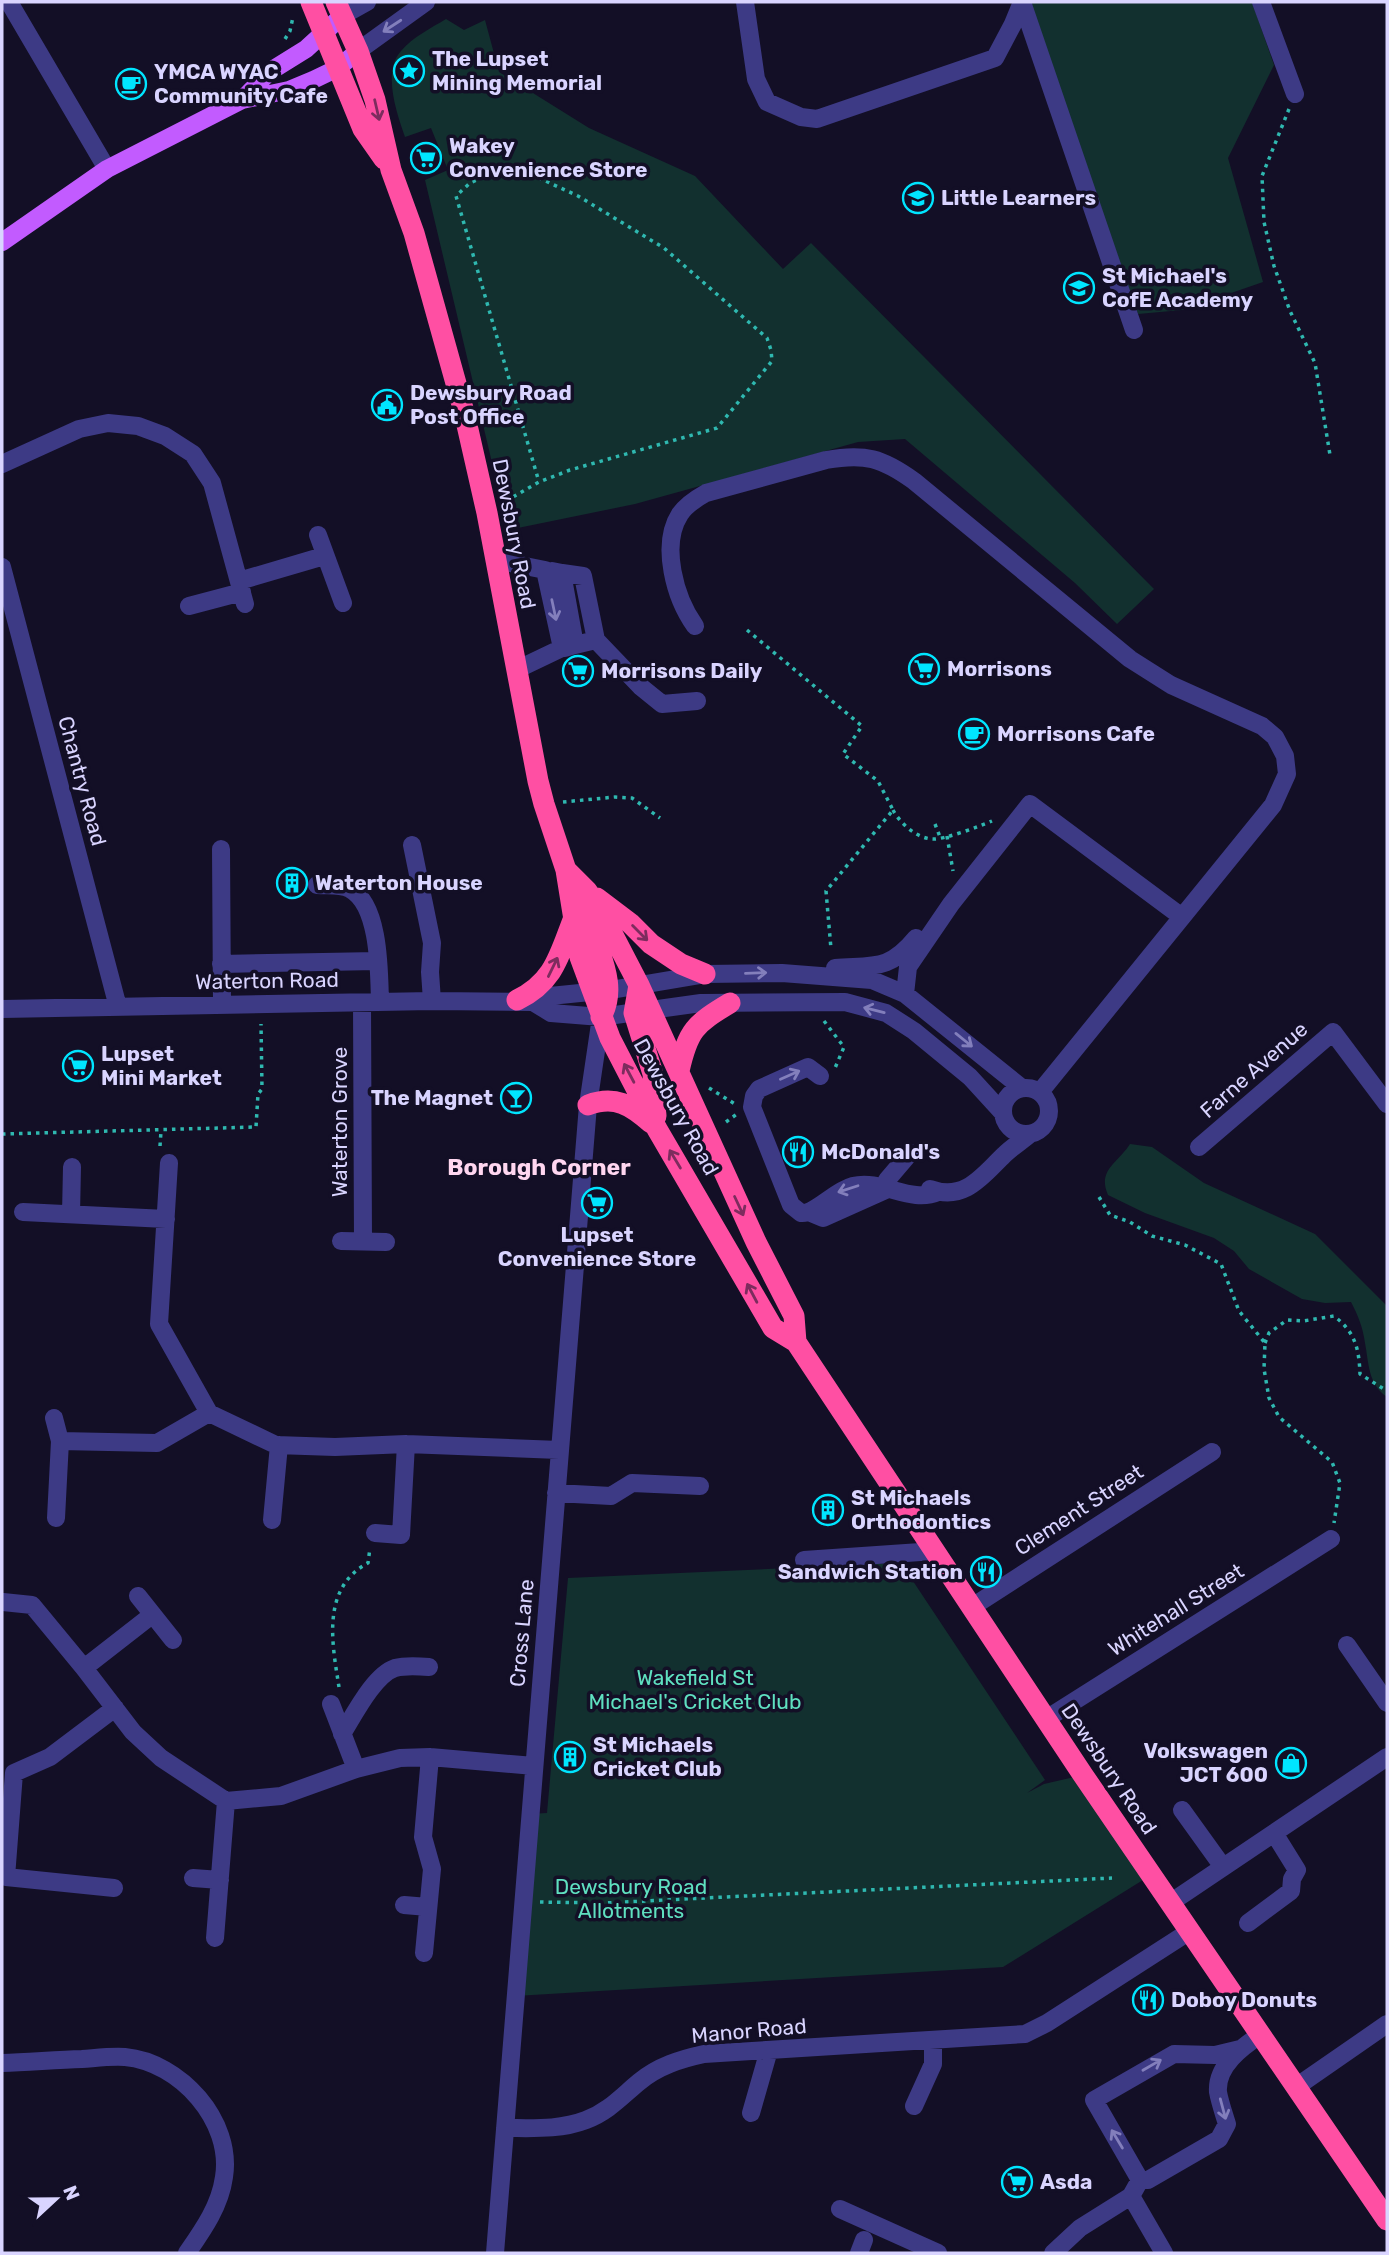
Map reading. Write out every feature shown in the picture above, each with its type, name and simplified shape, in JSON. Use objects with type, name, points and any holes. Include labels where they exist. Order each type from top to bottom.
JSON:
[{"type":"highway","name":"Dewsbury Road","points":[[302,7],[323,35],[363,129],[391,170]]},
{"type":"highway","name":"Dewsbury Road","points":[[339,9],[358,51],[375,100],[391,170],[414,233],[464,412],[487,513],[544,804],[566,870],[580,957],[601,991]]},
{"type":"highway","name":"Dewsbury Road","points":[[566,870],[587,891],[639,985]]},
{"type":"highway","points":[[587,891],[630,923],[651,944],[681,964],[705,974]]},
{"type":"highway","points":[[587,891],[586,910],[606,970],[601,991],[607,1006],[601,1017]]},
{"type":"highway","points":[[525,1001],[547,980],[573,920]]},
{"type":"highway","points":[[639,985],[653,1074],[657,1129]]},
{"type":"highway","points":[[679,1071],[684,1045],[690,1034],[708,1016],[730,1003]]},
{"type":"highway","name":"Dewsbury Road","points":[[643,1011],[679,1071],[756,1242],[794,1316],[796,1342]]},
{"type":"highway","name":"Dewsbury Road","points":[[601,1017],[657,1129],[718,1230],[762,1311],[774,1328],[796,1342],[1046,1719],[1387,2220]]},
{"type":"highway","points":[[588,1105],[602,1100],[620,1101],[635,1109],[657,1129]]},
{"type":"main road","points":[[242,100],[270,72],[323,35],[339,9]]},
{"type":"main road","points":[[2,242],[107,169],[242,100],[289,90],[338,68],[358,51]]},
{"type":"street","points":[[9,2],[107,169]]},
{"type":"street","points":[[339,9],[367,2]]},
{"type":"street","points":[[358,51],[426,2]]},
{"type":"street","points":[[745,2],[757,79],[767,102],[801,117],[817,119],[995,58],[1022,2]]},
{"type":"street","points":[[1022,2],[1134,330]]},
{"type":"street","points":[[1261,2],[1295,94]]},
{"type":"street","points":[[2,464],[79,429],[108,422],[138,425],[165,436],[192,454],[212,484],[242,592]]},
{"type":"street","points":[[695,626],[687,615],[676,582],[670,547],[672,533],[680,514],[691,503],[706,493],[826,460],[867,456],[892,465],[971,526],[1130,659],[1171,685],[1262,726],[1275,737],[1285,756],[1287,774],[1273,805],[1040,1092]]},
{"type":"street","points":[[318,535],[343,603]]},
{"type":"street","points":[[189,606],[242,592],[324,556]]},
{"type":"street","points":[[495,560],[583,576],[596,640],[662,704],[696,701]]},
{"type":"street","name":"Chantry Road","points":[[2,567],[118,1007]]},
{"type":"street","points":[[553,571],[568,647]]},
{"type":"street","points":[[516,670],[568,647],[596,640]]},
{"type":"street","points":[[905,994],[908,967],[954,900],[1030,804],[1182,917]]},
{"type":"street","points":[[412,845],[432,943],[432,1001]]},
{"type":"street","points":[[221,849],[222,1005]]},
{"type":"street","points":[[317,886],[349,889],[363,900],[369,912],[380,1002]]},
{"type":"street","points":[[782,972],[878,965],[898,958],[954,900]]},
{"type":"street","points":[[221,964],[377,961]]},
{"type":"street","points":[[782,972],[872,980],[905,994],[1022,1088]]},
{"type":"street","name":"Waterton Road","points":[[2,1009],[525,1001],[705,974],[782,972]]},
{"type":"street","name":"Waterton Road","points":[[525,1001],[551,1013],[601,1017],[701,1003],[845,1002],[886,1013],[914,1031],[970,1077],[1003,1115]]},
{"type":"street","name":"Waterton Grove","points":[[362,1003],[363,1241]]},
{"type":"street","name":"Cross Lane","points":[[495,2253],[588,1105],[601,1017]]},
{"type":"street","name":"Farne Avenue","points":[[1199,1147],[1333,1032],[1387,1104]]},
{"type":"street","points":[[826,1074],[808,1067],[771,1083],[759,1089],[754,1096],[752,1107],[791,1205],[801,1213],[811,1213],[827,1199],[855,1186],[888,1184],[926,1197],[934,1190],[961,1190],[972,1185],[983,1179],[1003,1155],[1042,1128],[1049,1116],[1048,1103],[1040,1092],[1022,1088],[1008,1096],[1003,1115],[1003,1155]]},
{"type":"street","points":[[1003,1115],[1011,1129],[1017,1133],[1030,1134]]},
{"type":"street","points":[[888,1184],[910,1153]]},
{"type":"street","points":[[169,1163],[159,1324],[209,1413],[279,1445],[335,1447],[406,1444],[559,1450]]},
{"type":"street","points":[[71,1214],[72,1167]]},
{"type":"street","points":[[23,1212],[166,1219]]},
{"type":"street","points":[[341,1241],[386,1242]]},
{"type":"street","points":[[61,1441],[157,1443],[209,1413]]},
{"type":"street","points":[[54,1418],[61,1441],[56,1518]]},
{"type":"street","points":[[375,1534],[401,1535],[406,1444]]},
{"type":"street","points":[[272,1520],[279,1445]]},
{"type":"street","name":"Clement Street","points":[[972,1607],[1212,1452]]},
{"type":"street","points":[[556,1493],[611,1496],[632,1483],[677,1494],[700,1486]]},
{"type":"street","name":"Whitehall Street","points":[[1046,1719],[1331,1539]]},
{"type":"street","points":[[804,1560],[935,1551]]},
{"type":"street","points":[[138,1596],[173,1640]]},
{"type":"street","points":[[4,1602],[32,1605],[133,1732],[162,1758],[226,1801],[281,1796],[356,1769],[400,1758],[430,1757],[534,1766]]},
{"type":"street","points":[[84,1668],[152,1615]]},
{"type":"street","points":[[1347,1645],[1387,1703]]},
{"type":"street","points":[[342,1734],[386,1672],[404,1666],[429,1667]]},
{"type":"street","points":[[331,1704],[356,1769]]},
{"type":"street","points":[[114,1888],[6,1877],[8,1773],[50,1757],[115,1708]]},
{"type":"street","points":[[424,1953],[432,1869],[423,1837],[430,1757]]},
{"type":"street","points":[[1170,1903],[1387,1757]]},
{"type":"street","points":[[215,1938],[226,1801]]},
{"type":"street","points":[[1182,1810],[1223,1867]]},
{"type":"street","points":[[1248,1923],[1291,1891],[1292,1879],[1297,1870],[1274,1833]]},
{"type":"street","points":[[193,1878],[220,1880]]},
{"type":"street","points":[[404,1905],[428,1907]]},
{"type":"street","name":"Manor Road","points":[[505,2128],[543,2129],[588,2120],[622,2099],[640,2081],[679,2060],[704,2054],[1025,2034],[1047,2023],[1189,1931]]},
{"type":"street","points":[[1296,2087],[1387,2024]]},
{"type":"street","points":[[1140,2179],[1148,2180],[1219,2139],[1227,2124],[1218,2089],[1220,2076],[1240,2049],[1260,2035]]},
{"type":"street","points":[[914,2106],[933,2064],[933,2041]]},
{"type":"street","points":[[1140,2179],[1094,2100],[1174,2054],[1182,2052],[1215,2055],[1240,2049]]},
{"type":"street","points":[[751,2113],[769,2050]]},
{"type":"street","points":[[2,2063],[126,2057],[170,2072],[192,2090],[211,2116],[222,2143],[225,2175],[208,2223],[187,2253]]},
{"type":"street","points":[[1053,2253],[1074,2246],[1080,2228],[1131,2196],[1140,2179]]},
{"type":"street","points":[[1131,2196],[1164,2253]]},
{"type":"street","points":[[841,2209],[938,2253]]},
{"type":"path","points":[[281,45],[302,7]]},
{"type":"path","points":[[1295,94],[1262,176],[1264,222],[1274,266],[1286,300],[1315,363],[1330,455]]},
{"type":"path","points":[[487,513],[540,482],[570,470],[717,428],[772,361],[766,338],[664,248],[578,196],[539,178],[508,172],[478,179],[456,195],[540,482]]},
{"type":"path","points":[[747,630],[862,726],[843,754],[877,780],[898,819],[912,831],[932,839],[947,836],[991,822],[999,812]]},
{"type":"path","points":[[544,804],[615,797],[632,798],[660,818]]},
{"type":"path","points":[[832,969],[826,891],[893,810]]},
{"type":"path","points":[[935,824],[940,837]]},
{"type":"path","points":[[947,836],[954,900]]},
{"type":"path","points":[[815,1003],[820,1015],[844,1046],[826,1074]]},
{"type":"path","points":[[2,1134],[257,1127],[257,1094],[262,1089],[261,1004]]},
{"type":"path","points":[[704,1086],[743,1109],[726,1122]]},
{"type":"path","points":[[1099,1197],[1110,1215],[1130,1222],[1152,1236],[1185,1245],[1221,1264],[1239,1311],[1265,1343]]},
{"type":"path","points":[[1331,1539],[1340,1483],[1332,1462],[1279,1417],[1269,1398],[1264,1368],[1265,1343],[1269,1333],[1287,1320],[1303,1321],[1334,1316],[1348,1327],[1359,1355],[1360,1374],[1387,1391]]},
{"type":"path","points":[[331,1704],[340,1692],[332,1645],[331,1618],[348,1579],[357,1569],[368,1563],[370,1544],[375,1534]]},
{"type":"path","points":[[524,1902],[631,1902],[1112,1878]]},
{"type":"green space","points":[[1028,2],[1252,2],[1274,65],[1228,158],[1263,282],[1182,310],[1138,314]]},
{"type":"green space","points":[[446,19],[464,30],[485,20],[499,72],[589,128],[695,176],[783,269],[811,243],[1154,589],[1117,624],[1075,583],[905,439],[858,442],[635,504],[508,530],[425,180],[448,170],[431,128],[405,137],[393,93],[392,70],[401,51],[417,37]]},
{"type":"green space","points":[[1130,1144],[1152,1147],[1204,1183],[1315,1234],[1387,1306],[1387,1397],[1373,1380],[1362,1327],[1351,1302],[1325,1303],[1302,1299],[1249,1269],[1234,1251],[1214,1238],[1145,1213],[1108,1195],[1105,1186],[1107,1173]]},
{"type":"green space","points":[[901,1563],[1045,1780],[1027,1793],[1044,1784],[1083,1775],[1151,1875],[1003,1967],[515,1996],[530,1814],[547,1813],[568,1578]]},
{"type":"place","name":"The Lupset Mining Memorial","points":[[409,71]]},
{"type":"place","name":"YMCA WYAC Community Cafe","points":[[131,84]]},
{"type":"place","name":"Wakey Convenience Store","points":[[426,158]]},
{"type":"place","name":"Little Learners","points":[[918,198]]},
{"type":"place","name":"St Michael's CofE Academy","points":[[1079,288]]},
{"type":"place","name":"Dewsbury Road Post Office","points":[[387,405]]},
{"type":"place","name":"Morrisons","points":[[924,669]]},
{"type":"place","name":"Morrisons Daily","points":[[578,671]]},
{"type":"place","name":"Morrisons Cafe","points":[[974,734]]},
{"type":"place","name":"Waterton House","points":[[292,883]]},
{"type":"place","name":"Lupset Mini Market","points":[[78,1066]]},
{"type":"place","name":"The Magnet","points":[[516,1098]]},
{"type":"place","name":"McDonald's","points":[[798,1152]]},
{"type":"place","name":"Lupset Convenience Store","points":[[597,1203]]},
{"type":"place","name":"St Michaels Orthodontics","points":[[828,1510]]},
{"type":"place","name":"Sandwich Station","points":[[986,1572]]},
{"type":"place","name":"St Michaels Cricket Club","points":[[570,1757]]},
{"type":"place","name":"Volkswagen JCT 600","points":[[1291,1763]]},
{"type":"place","name":"Doboy Donuts","points":[[1148,2000]]},
{"type":"place","name":"Asda","points":[[1017,2182]]},
{"type":"district","name":"Borough Corner","points":[[539,1167]]},
{"type":"park label","name":"Wakefield St Michael's Cricket Club","points":[[695,1690]]},
{"type":"park label","name":"Dewsbury Road Allotments","points":[[631,1899]]}]
